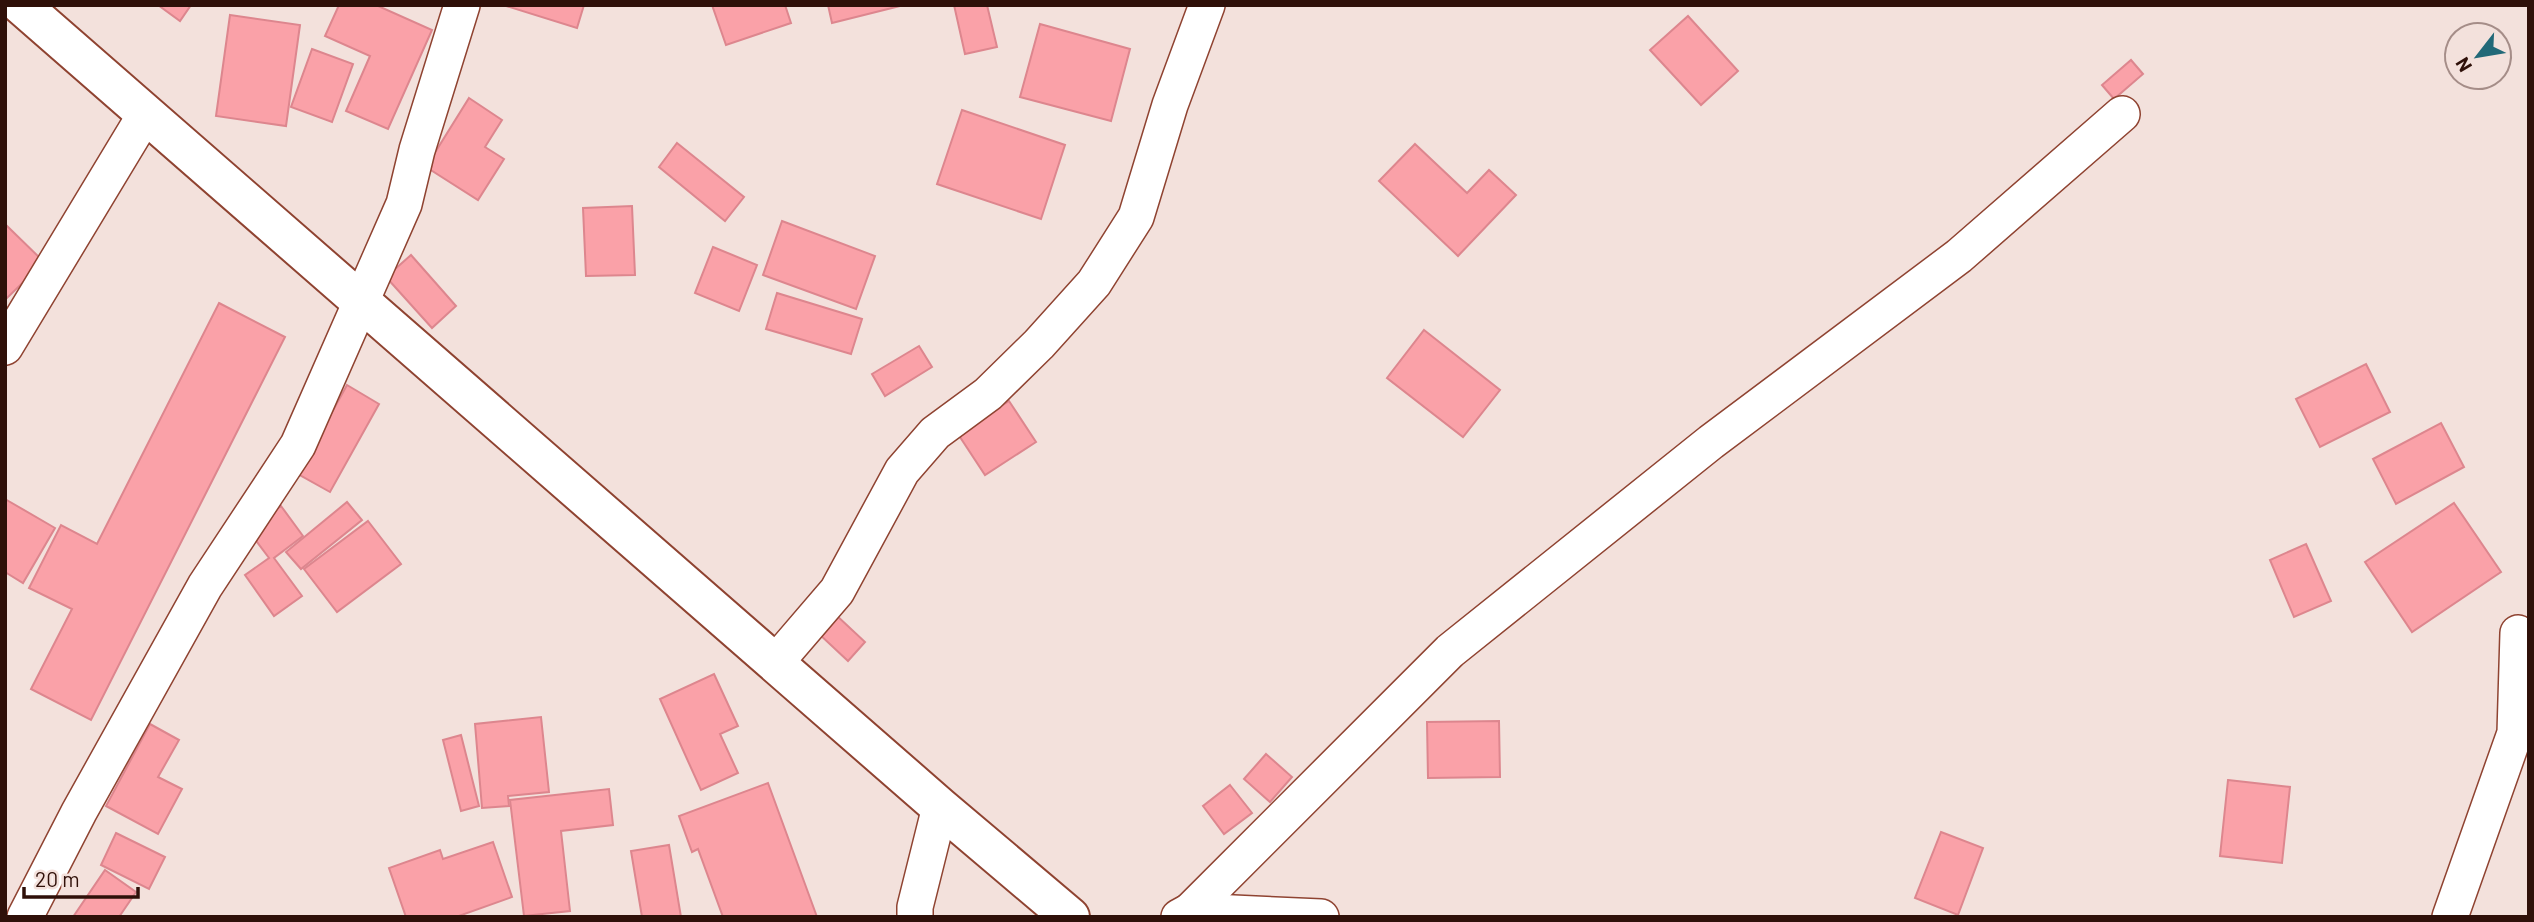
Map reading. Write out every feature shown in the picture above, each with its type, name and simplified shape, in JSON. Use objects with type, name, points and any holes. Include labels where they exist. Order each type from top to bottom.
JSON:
[{"type":"street","points":[[21,5],[940,807],[1070,917]]},
{"type":"street","points":[[25,917],[79,812],[205,586],[298,445],[404,204],[417,150],[462,5]]},
{"type":"street","points":[[776,662],[837,591],[902,471],[935,433],[988,394],[1039,345],[1094,283],[1136,217],[1170,105],[1207,5]]},
{"type":"street","points":[[1184,914],[1450,651],[1711,442],[1959,256],[2122,114]]},
{"type":"street","points":[[5,347],[145,115]]},
{"type":"street","points":[[2450,917],[2515,733],[2518,633]]},
{"type":"street","points":[[915,917],[915,907],[940,807]]},
{"type":"street","points":[[1184,914],[1321,917]]},
{"type":"building","points":[[158,5],[191,5],[180,21]]},
{"type":"building","points":[[339,5],[376,5],[432,30],[388,129],[346,111],[370,56],[325,36]]},
{"type":"building","points":[[503,5],[584,5],[577,28]]},
{"type":"building","points":[[712,5],[785,5],[791,23],[726,45]]},
{"type":"building","points":[[828,5],[904,5],[832,23]]},
{"type":"building","points":[[954,5],[987,5],[997,47],[965,54]]},
{"type":"building","points":[[230,15],[300,25],[286,126],[216,116]]},
{"type":"building","points":[[1688,16],[1738,71],[1701,105],[1650,50]]},
{"type":"building","points":[[1040,24],[1130,49],[1111,121],[1020,97]]},
{"type":"building","points":[[312,49],[353,64],[332,122],[291,107]]},
{"type":"building","points":[[2131,60],[2143,74],[2114,99],[2102,85]]},
{"type":"building","points":[[469,98],[502,120],[485,147],[504,159],[478,200],[426,167]]},
{"type":"building","points":[[962,110],[1065,145],[1041,219],[937,184]]},
{"type":"building","points":[[677,143],[744,197],[725,221],[659,167]]},
{"type":"building","points":[[1415,144],[1467,193],[1489,170],[1516,195],[1458,256],[1379,181]]},
{"type":"building","points":[[632,206],[635,275],[586,276],[583,208]]},
{"type":"building","points":[[782,221],[875,256],[856,309],[763,275]]},
{"type":"building","points":[[5,224],[44,262],[5,300]]},
{"type":"building","points":[[713,247],[757,265],[739,311],[695,293]]},
{"type":"building","points":[[411,255],[456,306],[432,328],[386,277]]},
{"type":"building","points":[[777,293],[862,319],[851,354],[766,329]]},
{"type":"building","points":[[219,303],[285,337],[91,720],[31,689],[72,609],[29,588],[61,525],[97,544]]},
{"type":"building","points":[[1424,330],[1500,390],[1463,437],[1387,378]]},
{"type":"building","points":[[919,346],[932,367],[885,396],[872,374]]},
{"type":"building","points":[[2366,364],[2390,412],[2320,447],[2296,399]]},
{"type":"building","points":[[347,385],[379,404],[330,492],[298,474]]},
{"type":"building","points":[[1009,401],[1036,442],[985,475],[958,434]]},
{"type":"building","points":[[2441,423],[2464,467],[2396,504],[2373,459]]},
{"type":"building","points":[[5,499],[55,528],[23,583],[5,572]]},
{"type":"building","points":[[347,502],[362,520],[301,569],[286,552]]},
{"type":"building","points":[[2454,503],[2501,572],[2412,632],[2365,562]]},
{"type":"building","points":[[281,506],[303,536],[274,558],[302,596],[274,616],[245,575],[269,558],[248,530]]},
{"type":"building","points":[[368,521],[401,564],[337,612],[304,569]]},
{"type":"building","points":[[2306,544],[2331,601],[2294,617],[2270,560]]},
{"type":"building","points":[[835,614],[865,642],[848,661],[818,633]]},
{"type":"building","points":[[714,674],[738,726],[720,734],[738,773],[701,790],[660,699]]},
{"type":"building","points":[[541,717],[549,792],[508,796],[509,806],[482,808],[475,724]]},
{"type":"building","points":[[1499,721],[1500,777],[1428,778],[1427,722]]},
{"type":"building","points":[[150,724],[179,740],[158,777],[182,789],[158,834],[106,806]]},
{"type":"building","points":[[461,735],[479,806],[461,811],[443,740]]},
{"type":"building","points":[[1266,754],[1292,777],[1270,802],[1244,779]]},
{"type":"building","points":[[2228,780],[2290,787],[2282,863],[2220,856]]},
{"type":"building","points":[[768,783],[817,917],[723,917],[698,849],[692,852],[679,816]]},
{"type":"building","points":[[1230,785],[1252,813],[1224,834],[1203,806]]},
{"type":"building","points":[[609,789],[613,825],[561,831],[570,911],[524,916],[510,800]]},
{"type":"building","points":[[1941,832],[1983,848],[1958,915],[1915,898]]},
{"type":"building","points":[[116,833],[165,857],[149,889],[101,865]]},
{"type":"building","points":[[493,842],[512,897],[456,917],[406,917],[389,868],[440,850],[443,859]]},
{"type":"building","points":[[669,845],[681,917],[642,917],[631,851]]},
{"type":"building","points":[[105,870],[136,892],[119,917],[73,917]]}]
